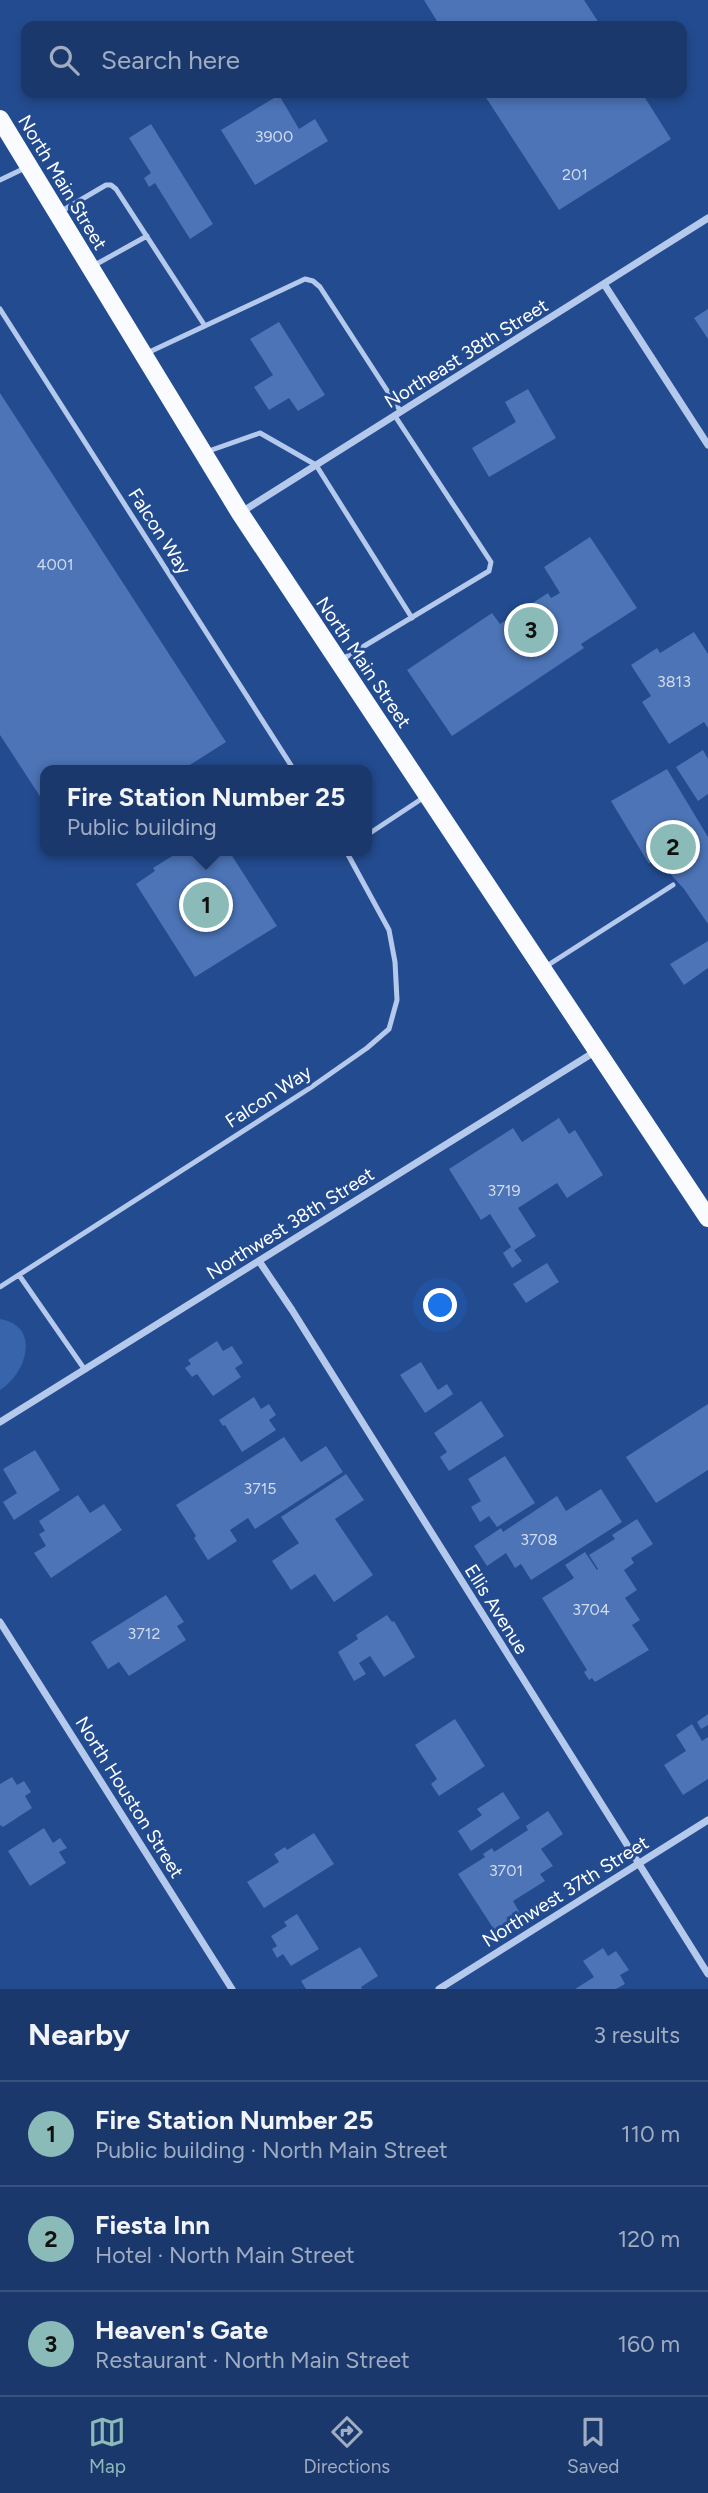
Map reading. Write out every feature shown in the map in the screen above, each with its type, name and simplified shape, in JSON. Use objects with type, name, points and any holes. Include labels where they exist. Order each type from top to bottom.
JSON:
[{"type":"main road","name":"North Main Street","points":[[0,119],[240,513],[708,1218]]},
{"type":"street","name":"Northeast 38th Street","points":[[240,513],[708,218]]},
{"type":"street","points":[[604,284],[708,445]]},
{"type":"street","name":"Northwest 38th Street","points":[[0,1422],[597,1051]]},
{"type":"street","name":"Ellis Avenue","points":[[259,1261],[708,1974]]},
{"type":"street","name":"North Houston Street","points":[[0,1622],[232,1989]]},
{"type":"street","name":"Northwest 37th Street","points":[[439,1989],[708,1820]]},
{"type":"lane","points":[[0,180],[29,166]]},
{"type":"lane","points":[[58,214],[106,186],[116,188],[205,326]]},
{"type":"lane","points":[[90,268],[147,236]]},
{"type":"lane","points":[[144,355],[305,279],[320,287],[492,566],[489,571],[338,662]]},
{"type":"lane","name":"Falcon Way","points":[[0,309],[291,765]]},
{"type":"lane","points":[[203,453],[260,433],[316,466],[412,618]]},
{"type":"lane","points":[[372,832],[427,795]]},
{"type":"lane","name":"Falcon Way","points":[[0,1287],[310,1087],[368,1048],[388,1029],[397,1000],[396,962],[389,930],[349,856]]},
{"type":"lane","points":[[542,969],[673,885]]},
{"type":"lane","points":[[19,1275],[85,1370]]},
{"type":"shaded area","points":[[0,1319],[13,1323],[21,1331],[25,1340],[25,1351],[17,1373],[0,1390]]},
{"type":"building","points":[[424,0],[584,0],[598,21],[437,21]]},
{"type":"building","points":[[274,98],[281,98],[299,129],[315,119],[328,141],[255,185],[221,130]]},
{"type":"building","points":[[486,98],[645,98],[671,139],[559,210]]},
{"type":"building","points":[[151,124],[213,224],[190,239],[155,183],[149,187],[144,178],[151,173],[129,138]]},
{"type":"building","points":[[708,309],[708,339],[694,318]]},
{"type":"building","points":[[279,322],[325,395],[298,411],[289,398],[269,410],[254,387],[273,375],[250,339]]},
{"type":"building","points":[[528,389],[556,438],[489,477],[472,448],[516,422],[505,402]]},
{"type":"building","points":[[0,393],[226,742],[190,765],[40,765],[40,796],[0,735]]},
{"type":"building","points":[[590,537],[637,608],[581,644],[584,648],[452,736],[407,670],[492,613],[500,624],[548,593],[551,598],[560,593],[544,567]]},
{"type":"building","points":[[694,632],[708,654],[708,728],[704,722],[669,744],[642,702],[651,696],[631,665],[657,648],[660,653]]},
{"type":"building","points":[[703,750],[708,759],[708,794],[698,801],[676,767]]},
{"type":"building","points":[[667,769],[708,837],[708,924],[684,889],[654,856],[649,864],[611,801]]},
{"type":"building","points":[[172,856],[232,856],[277,926],[195,977],[136,884],[155,871],[153,868]]},
{"type":"building","points":[[708,941],[708,968],[684,985],[670,964]]},
{"type":"building","points":[[559,1118],[569,1134],[575,1130],[603,1175],[567,1198],[557,1183],[518,1208],[536,1236],[514,1250],[522,1261],[512,1268],[503,1253],[511,1247],[490,1214],[481,1220],[449,1169],[513,1128],[522,1142]]},
{"type":"building","points":[[547,1263],[559,1282],[526,1303],[513,1284]]},
{"type":"building","points":[[217,1341],[223,1351],[232,1346],[243,1363],[235,1368],[241,1377],[213,1396],[197,1374],[192,1377],[185,1368],[191,1364],[188,1360]]},
{"type":"building","points":[[421,1362],[438,1390],[447,1384],[453,1394],[425,1413],[400,1375]]},
{"type":"building","points":[[254,1397],[261,1409],[269,1404],[276,1415],[269,1420],[276,1430],[242,1452],[219,1420]]},
{"type":"building","points":[[481,1401],[504,1436],[449,1471],[440,1457],[447,1452],[434,1433]]},
{"type":"building","points":[[708,1404],[708,1470],[656,1503],[626,1457]]},
{"type":"building","points":[[284,1437],[301,1462],[326,1446],[343,1472],[255,1529],[248,1518],[230,1530],[237,1541],[208,1560],[176,1505]]},
{"type":"building","points":[[35,1450],[60,1490],[14,1520],[3,1502],[17,1493],[3,1469]]},
{"type":"building","points":[[505,1456],[535,1503],[497,1527],[489,1516],[480,1522],[471,1507],[481,1501],[468,1479]]},
{"type":"building","points":[[346,1474],[364,1500],[335,1519],[373,1575],[334,1602],[315,1574],[291,1590],[272,1561],[299,1543],[281,1517]]},
{"type":"building","points":[[601,1489],[622,1522],[531,1580],[521,1564],[515,1568],[506,1553],[487,1566],[474,1546],[501,1528],[503,1532],[557,1496],[566,1511]]},
{"type":"building","points":[[78,1495],[90,1513],[104,1504],[122,1530],[51,1578],[34,1553],[46,1546],[39,1534],[45,1531],[39,1521]]},
{"type":"building","points":[[637,1519],[653,1544],[631,1558],[634,1563],[624,1570],[637,1590],[625,1598],[640,1620],[632,1625],[649,1650],[595,1682],[592,1678],[589,1680],[584,1672],[587,1670],[542,1598],[574,1578],[565,1565],[585,1552],[597,1570],[589,1555],[615,1539],[612,1535]]},
{"type":"building","points":[[166,1595],[184,1622],[177,1626],[186,1640],[129,1676],[119,1662],[108,1669],[91,1642]]},
{"type":"building","points":[[387,1615],[394,1621],[415,1657],[384,1677],[370,1656],[359,1663],[366,1674],[354,1681],[338,1652],[358,1639],[356,1635]]},
{"type":"building","points":[[708,1714],[708,1725],[701,1729],[697,1722]]},
{"type":"building","points":[[455,1719],[485,1766],[439,1796],[431,1784],[437,1779],[415,1745]]},
{"type":"building","points":[[692,1724],[702,1741],[708,1737],[708,1779],[683,1795],[664,1765],[686,1751],[676,1735]]},
{"type":"building","points":[[12,1777],[17,1785],[24,1781],[31,1792],[25,1796],[32,1808],[3,1827],[0,1825],[0,1784]]},
{"type":"building","points":[[503,1792],[520,1818],[471,1851],[458,1831],[482,1815],[477,1809]]},
{"type":"building","points":[[548,1811],[563,1834],[541,1849],[553,1866],[540,1874],[545,1881],[513,1901],[521,1915],[495,1931],[458,1874],[485,1857],[483,1854],[492,1848],[494,1852],[528,1830],[526,1826]]},
{"type":"building","points":[[44,1828],[53,1843],[60,1838],[67,1848],[59,1852],[66,1863],[30,1886],[8,1851]]},
{"type":"building","points":[[314,1833],[334,1864],[264,1908],[247,1882],[279,1862],[274,1854],[285,1847],[287,1850]]},
{"type":"building","points":[[297,1914],[319,1949],[291,1966],[283,1954],[277,1958],[272,1949],[277,1946],[271,1936],[287,1926],[284,1922]]},
{"type":"building","points":[[360,1947],[378,1976],[361,1987],[362,1989],[306,1989],[301,1981]]},
{"type":"building","points":[[603,1948],[608,1956],[616,1951],[629,1970],[620,1975],[625,1984],[616,1989],[575,1989],[594,1977],[583,1961]]},
{"type":"place","name":"Heaven's Gate","points":[[531,630]]},
{"type":"place","name":"Fiesta Inn","points":[[673,847]]},
{"type":"place","name":"Fire Station Number 25","points":[[206,905]]}]
